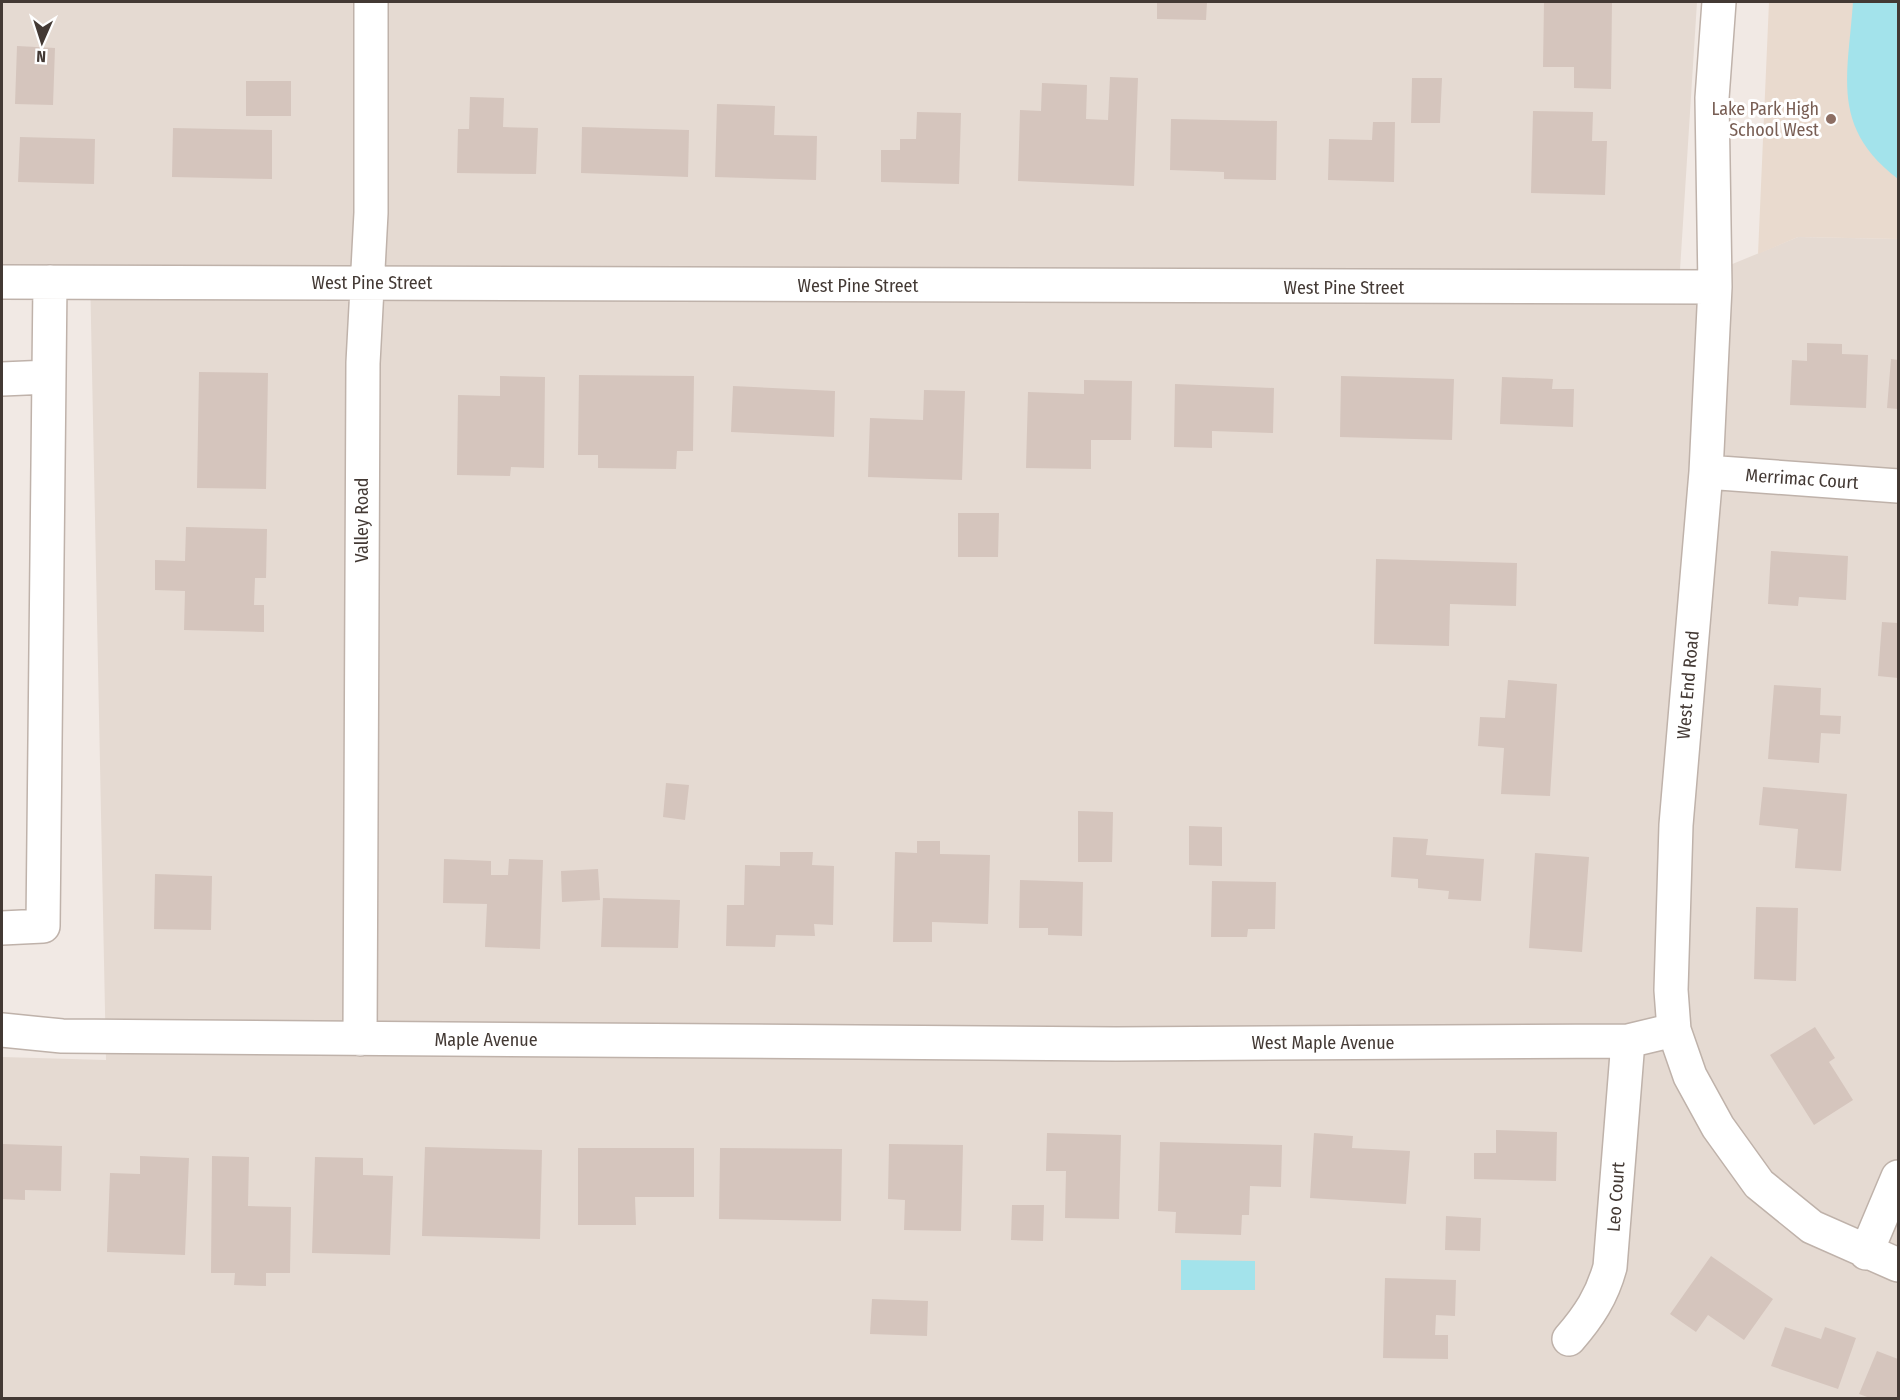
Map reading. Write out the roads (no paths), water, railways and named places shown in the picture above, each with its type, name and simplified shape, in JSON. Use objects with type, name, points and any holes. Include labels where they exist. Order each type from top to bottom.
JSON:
[{"type":"street","name":"Valley Road","points":[[360,1039],[363,363],[371,213],[371,2]]},
{"type":"street","name":"West End Road","points":[[1719,2],[1712,98],[1715,287],[1706,472],[1676,825],[1671,990],[1674,1030],[1690,1076],[1718,1126],[1759,1184],[1812,1227],[1866,1253],[1899,1265]]},
{"type":"street","name":"West Pine Street","points":[[2,282],[1715,287]]},
{"type":"street","points":[[2,928],[43,926],[50,282]]},
{"type":"street","points":[[2,379],[49,377]]},
{"type":"street","name":"Merrimac Court","points":[[1706,472],[1899,486]]},
{"type":"street","name":"Maple Avenue","points":[[2,1030],[62,1036],[971,1043]]},
{"type":"street","name":"West Maple Avenue","points":[[971,1043],[1628,1041],[1674,1030]]},
{"type":"street","name":"Leo Court","points":[[1569,1339],[1588,1317],[1603,1292],[1610,1267],[1628,1041]]},
{"type":"street","points":[[1866,1253],[1899,1177]]},
{"type":"water","points":[[1853,2],[1898,2],[1898,179],[1876,160],[1862,140],[1853,120],[1848,99],[1847,77]]},
{"type":"water","points":[[1181,1260],[1255,1261],[1255,1290],[1181,1290]]},
{"type":"place","name":"Lake Park High School West","points":[[1831,119]]}]
